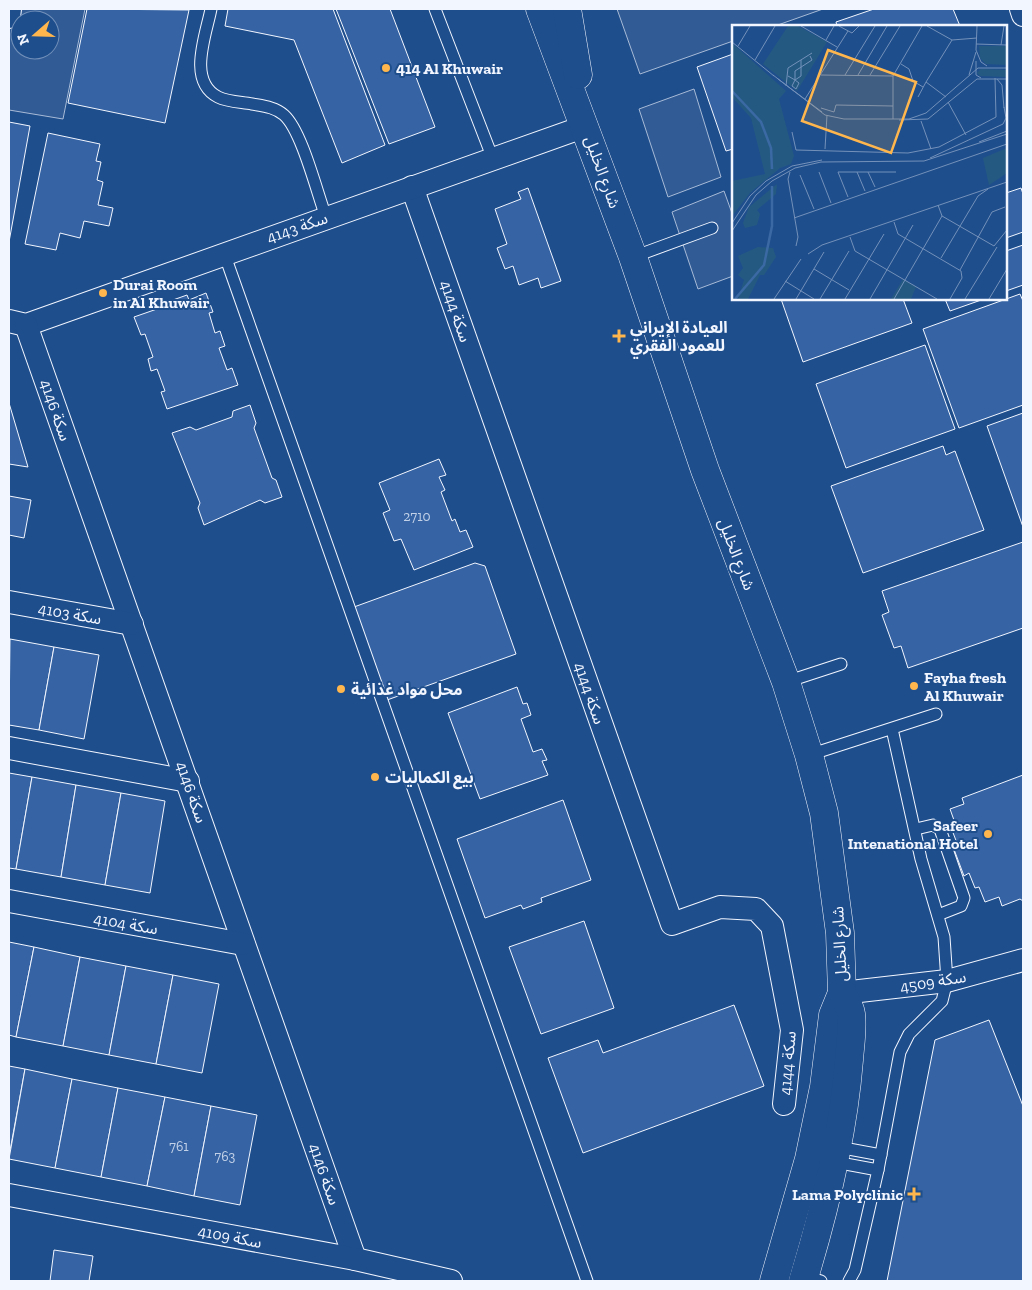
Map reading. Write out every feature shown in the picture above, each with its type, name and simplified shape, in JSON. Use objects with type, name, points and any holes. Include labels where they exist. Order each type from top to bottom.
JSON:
[{"type":"street","points":[[9,17],[10,9]]},
{"type":"street","name":"شارع الخليل","points":[[540,9],[586,126],[633,257],[705,470],[786,682],[809,755],[824,813],[834,873],[840,933],[842,993],[851,1013],[851,1025],[847,1090],[836,1154],[809,1280]]},
{"type":"street","name":"شارع الخليل","points":[[567,9],[586,126]]},
{"type":"street","points":[[1021,9],[1023,15]]},
{"type":"street","name":"سكة 4143","points":[[18,323],[586,126]]},
{"type":"street","name":"سكة 4144","points":[[412,187],[672,924],[720,907],[756,909],[772,926],[792,1030],[784,1104]]},
{"type":"street","name":"سكة 4146","points":[[18,323],[132,624],[355,1259]]},
{"type":"street","name":"سكة 4103","points":[[9,602],[132,624]]},
{"type":"street","points":[[9,748],[188,781]]},
{"type":"street","name":"سكة 4104","points":[[9,901],[243,944]]},
{"type":"street","name":"سكة 4509","points":[[842,993],[947,981],[993,970],[1023,960]]},
{"type":"street","name":"شارع الخليل","points":[[774,1281],[809,1159],[824,1086],[833,1015],[842,993]]},
{"type":"street","name":"سكة 4109","points":[[9,1195],[355,1259],[451,1281]]},
{"type":"lane","points":[[211,9],[200,70],[206,86],[220,98],[268,106],[283,114],[296,134],[326,217]]},
{"type":"lane","points":[[435,9],[494,159]]},
{"type":"lane","points":[[633,257],[712,228]]},
{"type":"lane","points":[[224,253],[587,1281]]},
{"type":"lane","points":[[786,682],[841,664]]},
{"type":"lane","points":[[809,755],[936,714]]},
{"type":"lane","points":[[849,1281],[856,1270],[878,1170],[900,1052],[909,1034],[942,1001],[947,981],[947,959],[938,915],[926,878],[892,728]]},
{"type":"lane","points":[[916,829],[933,825],[940,828],[964,898],[961,906],[938,915]]},
{"type":"lane","points":[[836,1154],[881,1155]]},
{"type":"lane","points":[[836,1154],[878,1170]]},
{"type":"shaded area","points":[[9,9],[85,9],[63,119],[9,110]]},
{"type":"shaded area","points":[[617,9],[823,9],[778,25],[732,25],[732,41],[640,74]]},
{"type":"shaded area","points":[[694,89],[721,177],[668,197],[639,109]]},
{"type":"shaded area","points":[[724,191],[732,213],[732,276],[698,289],[672,212]]},
{"type":"building","points":[[87,9],[189,10],[165,123],[68,103]]},
{"type":"building","points":[[228,9],[333,9],[385,145],[342,163],[294,40],[225,26]]},
{"type":"building","name":"414 Al Khuwair","points":[[336,9],[390,9],[435,127],[389,144]]},
{"type":"building","points":[[874,9],[953,9],[960,25],[837,25],[836,22]]},
{"type":"building","points":[[732,54],[732,149],[726,151],[697,67]]},
{"type":"building","points":[[9,122],[30,126],[9,242]]},
{"type":"building","points":[[48,133],[100,144],[96,161],[101,162],[97,180],[103,182],[98,205],[113,208],[109,226],[84,221],[80,238],[60,233],[56,250],[25,244]]},
{"type":"building","points":[[528,188],[561,281],[541,288],[538,278],[519,285],[513,266],[505,269],[497,248],[507,244],[495,209],[521,199],[518,192]]},
{"type":"building","points":[[1021,188],[1023,194],[1023,232],[1007,238],[1007,193]]},
{"type":"building","points":[[1023,245],[1023,285],[1007,291],[1007,251]]},
{"type":"building","points":[[206,293],[213,312],[209,313],[215,333],[220,331],[225,346],[219,348],[227,370],[232,368],[238,385],[167,409],[161,392],[165,391],[157,369],[151,371],[148,359],[153,357],[145,334],[141,335],[134,317],[157,309],[156,306],[187,295],[189,300]]},
{"type":"building","points":[[1020,294],[1023,301],[1023,405],[959,428],[923,329]]},
{"type":"building","points":[[781,300],[903,300],[912,323],[803,362]]},
{"type":"building","points":[[945,300],[981,300],[950,311]]},
{"type":"building","points":[[925,345],[955,429],[846,468],[816,384]]},
{"type":"building","points":[[9,403],[28,467],[9,464]]},
{"type":"building","points":[[250,405],[256,423],[254,428],[272,478],[276,480],[282,497],[265,503],[260,500],[204,525],[198,508],[200,503],[172,433],[190,427],[196,430],[232,417],[233,411]]},
{"type":"building","points":[[1023,413],[1023,527],[987,426]]},
{"type":"building","points":[[943,446],[946,455],[955,451],[984,530],[863,573],[831,486]]},
{"type":"building","points":[[439,459],[446,475],[439,477],[445,490],[441,492],[452,521],[455,519],[460,532],[466,530],[473,547],[414,570],[401,539],[394,541],[383,513],[390,510],[379,483]]},
{"type":"building","points":[[9,496],[31,500],[24,538],[9,535]]},
{"type":"building","points":[[1023,542],[1023,628],[908,668],[901,646],[894,648],[882,615],[889,612],[882,591]]},
{"type":"building","points":[[475,563],[485,566],[516,654],[387,700],[354,607]]},
{"type":"building","points":[[10,639],[54,647],[39,730],[9,725]]},
{"type":"building","points":[[54,647],[99,655],[84,739],[39,730]]},
{"type":"building","points":[[517,687],[523,704],[527,703],[531,715],[521,719],[533,752],[542,749],[547,760],[542,761],[548,775],[480,799],[448,713]]},
{"type":"building","points":[[9,773],[32,777],[16,869],[9,868]]},
{"type":"building","name":"Safeer Intenational Hotel","points":[[1023,775],[1023,901],[1020,899],[1002,906],[999,897],[985,902],[979,887],[975,888],[969,873],[964,876],[952,844],[957,843],[950,825],[955,823],[950,809],[964,804],[962,798]]},
{"type":"building","points":[[32,777],[76,785],[61,877],[16,869]]},
{"type":"building","points":[[76,785],[121,793],[105,885],[61,877]]},
{"type":"building","points":[[121,793],[165,801],[150,893],[105,885]]},
{"type":"building","points":[[563,800],[591,880],[541,898],[542,902],[523,909],[521,905],[485,918],[457,839]]},
{"type":"building","points":[[584,921],[614,1008],[541,1034],[509,947]]},
{"type":"building","points":[[9,942],[34,947],[16,1037],[9,1035]]},
{"type":"building","points":[[34,947],[80,957],[63,1046],[16,1037]]},
{"type":"building","points":[[80,957],[126,966],[109,1055],[63,1046]]},
{"type":"building","points":[[126,966],[173,975],[156,1064],[109,1055]]},
{"type":"building","points":[[173,975],[219,984],[202,1073],[156,1064]]},
{"type":"building","points":[[734,1005],[764,1086],[583,1153],[548,1058],[598,1040],[603,1053]]},
{"type":"building","points":[[989,1020],[1023,1106],[1023,1281],[887,1281],[935,1040]]},
{"type":"building","points":[[9,1066],[25,1069],[9,1156]]},
{"type":"building","points":[[25,1069],[72,1079],[55,1168],[9,1159]]},
{"type":"building","points":[[72,1079],[118,1088],[101,1177],[55,1168]]},
{"type":"building","points":[[118,1088],[165,1097],[147,1186],[101,1177]]},
{"type":"building","points":[[165,1097],[211,1106],[194,1196],[147,1186]]},
{"type":"building","points":[[211,1106],[257,1115],[240,1205],[194,1196]]},
{"type":"building","points":[[54,1250],[93,1256],[89,1281],[50,1281]]},
{"type":"place","name":"414 Al Khuwair","points":[[386,68]]},
{"type":"place","name":"Durai Room in Al Khuwair","points":[[103,293]]},
{"type":"place","name":"العيادة الإيراني للعمود الفقري","points":[[619,336]]},
{"type":"place","name":"Fayha fresh Al Khuwair","points":[[914,686]]},
{"type":"place","name":"محل مواد غذائية","points":[[341,689]]},
{"type":"place","name":"بيع الكماليات","points":[[375,777]]},
{"type":"place","name":"Safeer Intenational Hotel","points":[[988,834]]},
{"type":"place","name":"Lama Polyclinic","points":[[914,1194]]}]
